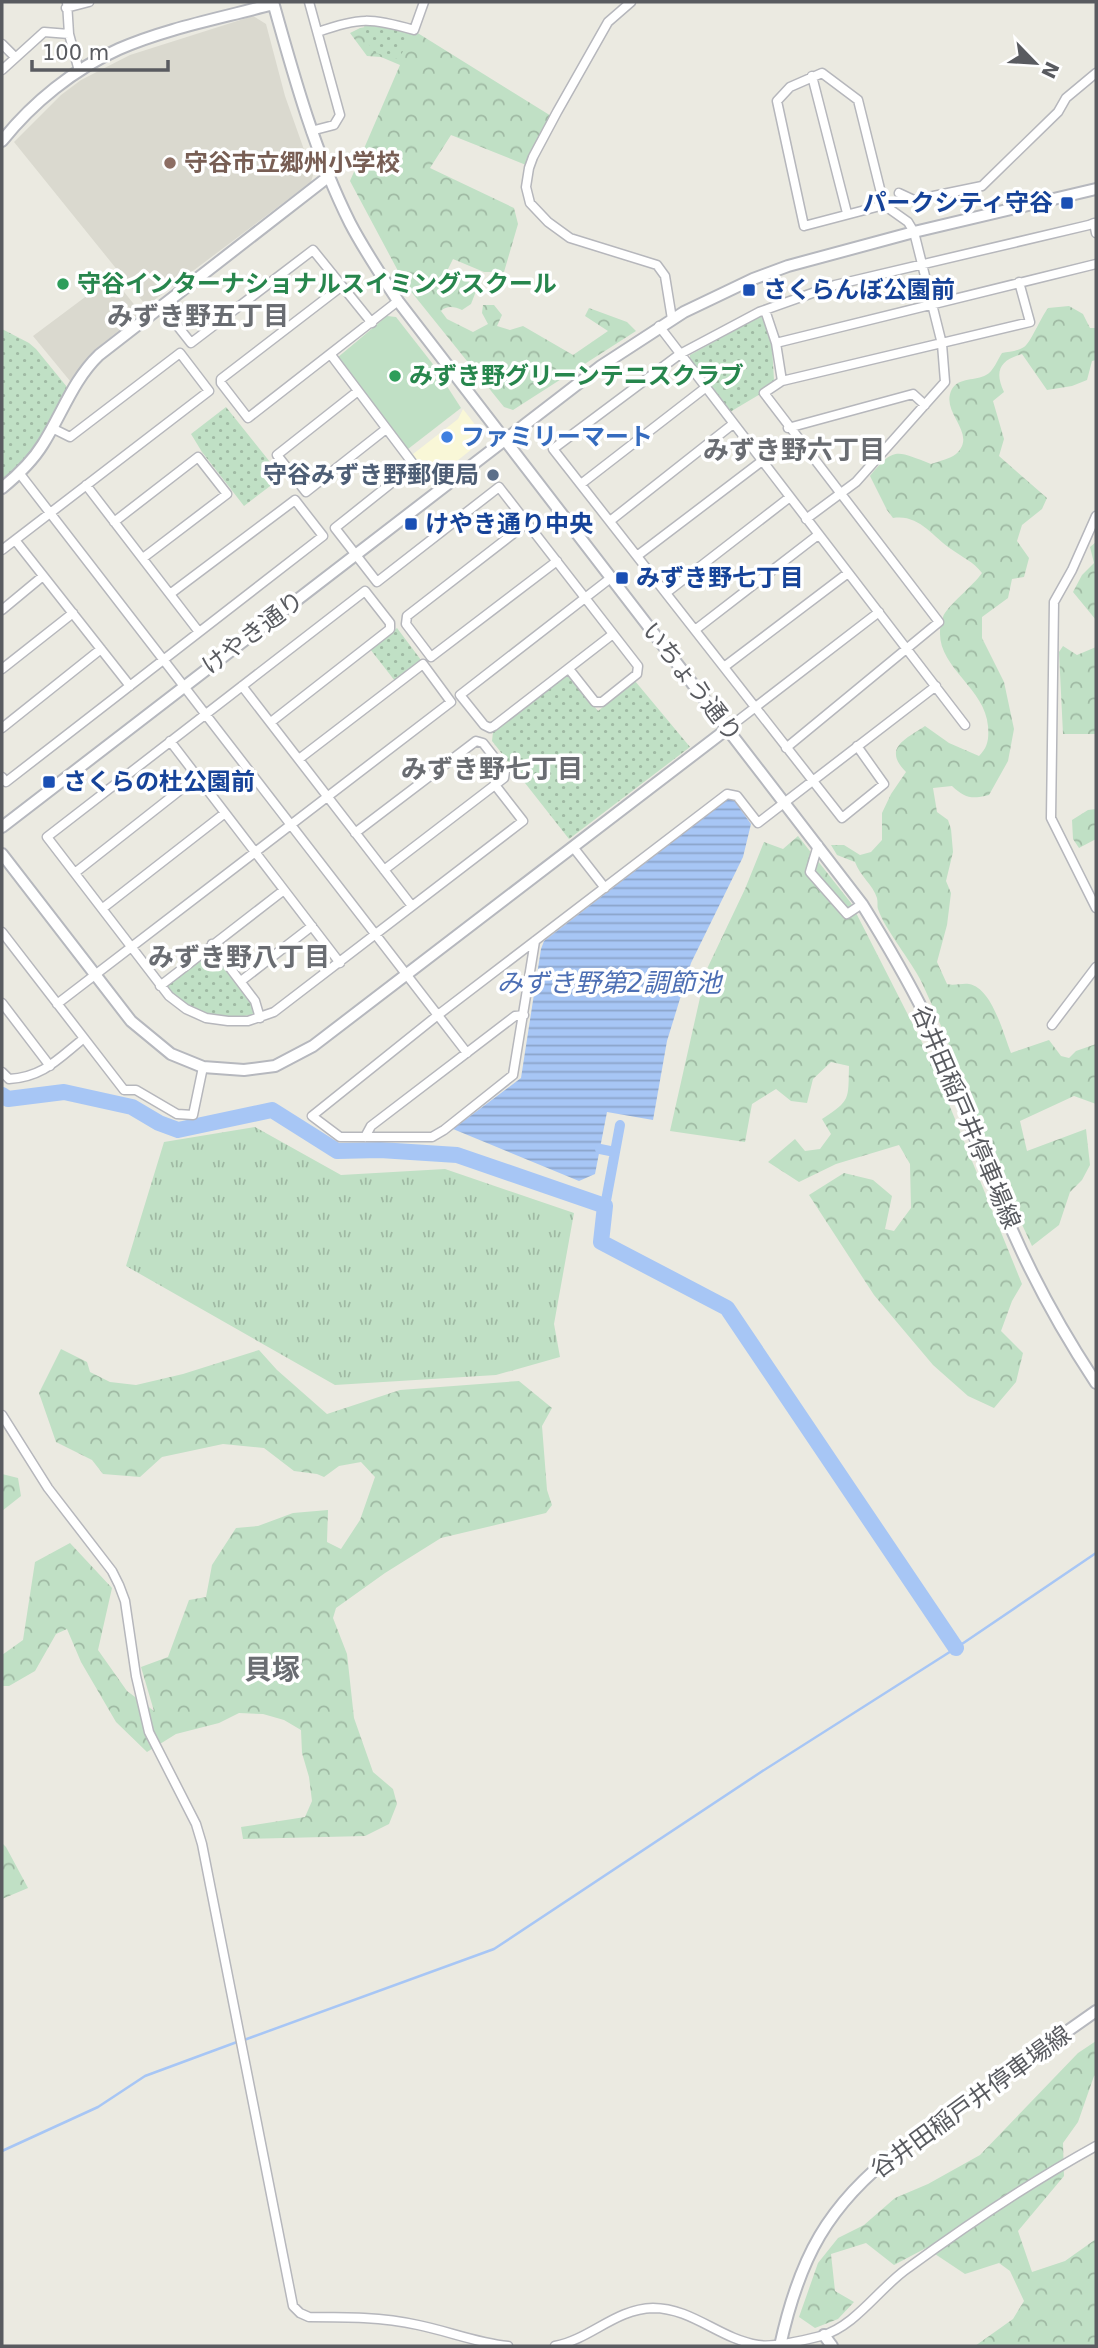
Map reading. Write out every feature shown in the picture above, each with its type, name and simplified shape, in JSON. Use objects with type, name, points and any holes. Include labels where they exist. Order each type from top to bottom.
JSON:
[{"type":"street","points":[[79,71],[69,34],[67,5],[89,2]]},
{"type":"street","points":[[309,2],[340,115],[334,125],[311,131]]},
{"type":"street","points":[[318,32],[349,21],[379,20],[414,30],[424,2]]},
{"type":"street","points":[[632,2],[608,22],[563,100],[533,157],[526,187],[530,203],[548,222],[570,238],[657,265],[662,270],[671,319]]},
{"type":"street","points":[[2,141],[45,97],[79,71],[119,48],[273,3]]},
{"type":"street","name":"いちょう通り","points":[[273,3],[311,131],[328,177],[351,226],[398,300],[827,856]]},
{"type":"street","points":[[2,69],[44,32],[69,34]]},
{"type":"street","points":[[2,44],[15,57]]},
{"type":"street","points":[[806,519],[856,482],[945,382],[942,344],[914,232],[908,222],[884,205],[858,100],[822,73],[790,87],[777,101],[804,226],[884,205]]},
{"type":"street","points":[[899,192],[914,200],[982,186],[1058,112],[1066,98],[1096,73]]},
{"type":"street","points":[[812,76],[847,213]]},
{"type":"street","points":[[2,488],[20,474],[38,453],[88,366],[110,345],[328,177]]},
{"type":"street","name":"けやき通り","points":[[2,827],[601,366],[671,319],[716,296],[788,266],[914,232],[1096,189]]},
{"type":"street","points":[[857,746],[884,784],[842,818],[553,449],[680,354],[765,310],[835,285],[1094,223],[1096,233]]},
{"type":"street","points":[[161,305],[191,343],[313,250],[372,323]]},
{"type":"street","points":[[776,343],[1096,264]]},
{"type":"street","points":[[786,748],[939,622],[788,428],[764,393],[782,381],[1030,322],[1018,282]]},
{"type":"street","points":[[342,286],[221,379],[221,383],[248,418],[398,300]]},
{"type":"street","points":[[765,310],[776,343],[782,381]]},
{"type":"street","points":[[659,327],[965,725]]},
{"type":"street","points":[[2,550],[209,391],[180,353],[70,437],[52,428]]},
{"type":"street","points":[[331,355],[414,465],[335,528],[355,555],[377,582],[499,487],[638,666],[637,674],[602,702],[595,702],[569,669]]},
{"type":"street","points":[[581,484],[705,388]]},
{"type":"street","points":[[358,391],[277,455],[306,492],[386,429]]},
{"type":"street","points":[[788,428],[913,394],[925,405]]},
{"type":"street","points":[[610,521],[733,424]]},
{"type":"street","points":[[114,522],[198,457],[227,494],[143,558]]},
{"type":"street","points":[[637,556],[762,461]]},
{"type":"street","points":[[20,474],[467,1052]]},
{"type":"street","points":[[86,485],[199,632]]},
{"type":"street","points":[[666,593],[790,497]]},
{"type":"street","points":[[2,777],[6,782],[323,537],[295,500],[170,594]]},
{"type":"street","points":[[1096,516],[1072,570],[1054,602],[1051,818],[1096,908]]},
{"type":"street","points":[[527,523],[407,616],[406,624],[431,657],[557,561]]},
{"type":"street","points":[[695,629],[818,535]]},
{"type":"street","points":[[15,540],[130,686]]},
{"type":"street","points":[[724,667],[848,573]]},
{"type":"street","points":[[2,610],[43,576]]},
{"type":"street","points":[[612,578],[460,695],[484,725],[490,728],[613,634]]},
{"type":"street","points":[[271,722],[390,629],[390,623],[365,591],[47,837],[160,986],[186,1009],[206,1018],[248,1021],[274,1012],[523,821],[495,785]]},
{"type":"street","points":[[2,854],[131,1021],[144,1034],[171,1054],[204,1067],[244,1070],[275,1066],[313,1046],[879,612]]},
{"type":"street","points":[[2,669],[73,613]]},
{"type":"street","points":[[2,728],[101,649]]},
{"type":"street","points":[[57,1004],[451,702],[423,664],[299,759]]},
{"type":"street","points":[[242,685],[412,906]]},
{"type":"street","points":[[535,941],[513,1076],[432,1138],[340,1137],[312,1116],[438,1016],[535,941],[605,888],[727,793],[737,796],[758,823],[936,686]]},
{"type":"street","points":[[170,741],[340,962]]},
{"type":"street","points":[[355,833],[476,741],[483,743],[505,771],[503,778],[495,785],[384,870]]},
{"type":"street","points":[[76,872],[198,776]]},
{"type":"street","points":[[103,908],[225,813]]},
{"type":"street","points":[[818,845],[810,872],[847,914],[862,904]]},
{"type":"street","points":[[573,847],[605,888]]},
{"type":"street","name":"谷井田稲戸井停車場線","points":[[827,856],[862,904],[899,965],[937,1042],[1001,1206],[1028,1265],[1096,1383]]},
{"type":"street","points":[[160,986],[284,890]]},
{"type":"street","points":[[241,981],[313,926]]},
{"type":"street","points":[[2,932],[124,1090],[136,1090],[177,1114],[192,1115],[204,1067]]},
{"type":"street","points":[[212,944],[255,1001],[260,1018]]},
{"type":"street","points":[[1052,1025],[1096,967]]},
{"type":"street","points":[[2,1003],[50,1066]]},
{"type":"street","points":[[365,1137],[371,1126],[514,1016],[524,1014]]},
{"type":"street","points":[[2,1072],[9,1079],[29,1078],[50,1066],[83,1039]]},
{"type":"street","points":[[2,1415],[48,1488],[112,1571],[122,1593],[149,1732],[196,1824],[202,1844],[293,2306],[309,2317],[357,2317],[393,2321],[508,2346]]},
{"type":"street","name":"谷井田稲戸井停車場線","points":[[780,2345],[791,2298],[811,2249],[834,2213],[856,2187],[898,2150],[1096,2011]]},
{"type":"street","points":[[555,2346],[580,2338],[623,2314],[651,2308],[676,2311],[755,2344],[780,2345],[824,2335],[851,2318],[908,2268],[1015,2195],[1096,2146]]},
{"type":"street","points":[[824,2335],[832,2346]]},
{"type":"shaded area","name":"守谷市立郷州小学校","points":[[253,16],[266,24],[285,96],[313,175],[311,182],[149,304],[148,308],[14,142],[61,95],[81,80],[130,55]]},
{"type":"shaded area","points":[[112,277],[141,313],[102,344],[70,381],[33,336]]},
{"type":"shaded area","points":[[463,409],[480,431],[477,445],[437,477],[427,460],[418,461],[413,454],[458,419]]},
{"type":"green space","points":[[363,22],[412,33],[399,59],[371,52]]},
{"type":"green space","points":[[385,23],[416,32],[556,119],[538,154],[526,165],[451,135],[430,168],[514,208],[518,224],[504,272],[484,272],[453,259],[447,271],[478,286],[471,304],[462,310],[451,307],[441,311],[447,319],[473,332],[488,324],[482,313],[483,305],[494,305],[502,315],[497,326],[510,330],[523,326],[573,355],[608,331],[585,316],[589,308],[627,322],[636,331],[513,410],[504,407],[405,284],[350,181],[400,65],[381,57],[367,56],[350,33]]},
{"type":"green space","points":[[1069,306],[1083,314],[1090,328],[1096,328],[1096,360],[1092,361],[1087,380],[1072,386],[1047,390],[1022,354],[1014,356],[1001,367],[1000,378],[1004,392],[993,401],[1004,439],[999,456],[1047,498],[1042,509],[1022,525],[1017,541],[1029,558],[1024,577],[1012,579],[1008,598],[982,617],[982,638],[1004,682],[1014,729],[1008,761],[989,795],[969,797],[952,786],[933,788],[937,812],[948,820],[951,829],[953,852],[946,881],[951,893],[947,925],[937,962],[947,984],[969,984],[984,994],[996,1012],[1011,1053],[1049,1040],[1061,1056],[1069,1058],[1076,1051],[1096,1044],[1096,1104],[1074,1096],[1020,1121],[1027,1151],[1086,1129],[1090,1165],[1082,1180],[1070,1192],[1059,1225],[1032,1246],[922,983],[886,926],[878,909],[875,893],[855,862],[837,855],[831,845],[844,845],[860,855],[871,852],[882,840],[882,813],[906,772],[899,764],[896,750],[911,735],[925,726],[949,743],[979,756],[988,739],[985,711],[949,661],[942,648],[940,633],[945,613],[982,573],[925,527],[910,519],[893,518],[870,476],[885,460],[897,454],[931,464],[956,454],[962,446],[963,438],[950,406],[949,398],[955,385],[982,377],[989,373],[1002,353],[1024,347],[1048,308]]},
{"type":"green space","name":"みずき野グリーンテニスクラブ","points":[[387,316],[396,317],[432,363],[461,408],[408,449],[337,358]]},
{"type":"green space","points":[[759,317],[764,317],[772,346],[774,380],[762,393],[730,412],[690,360],[690,355]]},
{"type":"green space","points":[[2,329],[36,349],[67,387],[32,449],[2,481]]},
{"type":"green space","points":[[226,407],[282,477],[244,506],[191,434]]},
{"type":"green space","points":[[1096,542],[1096,620],[1073,592],[1082,575],[1094,563],[1090,547]]},
{"type":"green space","points":[[397,628],[421,660],[395,681],[370,649]]},
{"type":"green space","points":[[1063,646],[1077,655],[1096,647],[1096,734],[1063,734],[1059,652]]},
{"type":"green space","points":[[566,676],[570,677],[598,711],[635,681],[690,747],[569,839],[492,741],[493,732]]},
{"type":"green space","points":[[1096,809],[1096,839],[1079,848],[1073,839],[1072,820],[1088,810]]},
{"type":"green space","points":[[798,836],[851,903],[931,1060],[1022,1284],[1012,1301],[1001,1331],[1023,1353],[1016,1382],[994,1408],[968,1396],[933,1365],[874,1295],[809,1195],[844,1173],[873,1180],[892,1196],[885,1229],[894,1231],[911,1208],[910,1164],[899,1145],[836,1164],[799,1182],[768,1162],[795,1139],[805,1151],[820,1149],[831,1134],[822,1119],[846,1098],[849,1066],[831,1062],[813,1079],[807,1103],[791,1101],[776,1089],[752,1104],[745,1142],[670,1131],[706,971],[764,842],[783,849]]},
{"type":"green space","points":[[210,951],[214,952],[253,1003],[255,1014],[229,1017],[208,1014],[167,989],[168,984]]},
{"type":"green space","points":[[255,1127],[341,1175],[445,1169],[574,1213],[554,1324],[560,1357],[496,1375],[335,1385],[126,1266],[164,1142]]},
{"type":"green space","points":[[61,1349],[87,1362],[90,1372],[110,1382],[136,1385],[183,1374],[259,1350],[277,1370],[327,1414],[400,1390],[519,1381],[552,1408],[542,1426],[547,1490],[552,1505],[546,1513],[441,1538],[336,1608],[333,1618],[347,1654],[354,1718],[373,1772],[393,1789],[397,1804],[389,1824],[365,1836],[243,1839],[241,1827],[305,1817],[312,1801],[302,1753],[301,1730],[284,1720],[263,1714],[239,1713],[219,1723],[176,1734],[147,1752],[116,1722],[81,1662],[67,1629],[56,1634],[35,1671],[9,1686],[2,1686],[2,1655],[23,1640],[35,1562],[70,1543],[112,1588],[98,1650],[127,1691],[154,1711],[141,1667],[168,1657],[189,1600],[206,1597],[212,1565],[236,1528],[258,1526],[293,1513],[328,1510],[327,1542],[341,1549],[360,1520],[375,1477],[361,1462],[339,1466],[324,1477],[294,1471],[264,1448],[223,1444],[162,1457],[140,1477],[103,1474],[92,1460],[56,1442],[39,1393]]},
{"type":"green space","points":[[2,1474],[18,1478],[21,1496],[2,1511]]},
{"type":"green space","points":[[2,1843],[28,1888],[2,1899]]},
{"type":"green space","points":[[1096,2041],[1096,2075],[1078,2122],[1063,2143],[1064,2176],[1018,2231],[1032,2272],[1065,2261],[1096,2239],[1096,2346],[975,2346],[1013,2319],[1024,2301],[1010,2271],[999,2263],[965,2274],[926,2248],[894,2265],[866,2243],[831,2254],[835,2291],[854,2302],[838,2319],[815,2328],[799,2317],[818,2263],[838,2238],[864,2225],[895,2198],[928,2184],[980,2155],[1078,2053]]},
{"type":"water","name":"みずき野第2調節池","points":[[727,800],[734,800],[751,824],[743,857],[691,963],[667,1041],[653,1120],[607,1112],[595,1174],[579,1181],[453,1129],[521,1078],[544,941]]},
{"type":"waterway","points":[[2,1095],[8,1099],[64,1092],[132,1107],[159,1123],[178,1130],[272,1110],[337,1151],[380,1150],[457,1155],[605,1206],[601,1242],[727,1308],[956,1648]]},
{"type":"waterway","points":[[605,1206],[620,1125]]},
{"type":"waterway","points":[[600,1149],[615,1152]]},
{"type":"waterway","points":[[244,2040],[494,1949],[761,1772],[956,1648],[1096,1553]]},
{"type":"waterway","points":[[2,2151],[98,2107],[145,2076],[237,2042]]},
{"type":"place","name":"守谷市立郷州小学校","points":[[170,163]]},
{"type":"place","name":"パークシティ守谷","points":[[1067,203]]},
{"type":"place","name":"守谷インターナショナルスイミングスクール","points":[[63,284]]},
{"type":"place","name":"さくらんぼ公園前","points":[[749,290]]},
{"type":"place","name":"みずき野グリーンテニスクラブ","points":[[395,376]]},
{"type":"place","name":"ファミリーマート","points":[[447,437]]},
{"type":"place","name":"守谷みずき野郵便局","points":[[493,475]]},
{"type":"place","name":"けやき通り中央","points":[[411,524]]},
{"type":"place","name":"みずき野七丁目","points":[[622,578]]},
{"type":"place","name":"さくらの杜公園前","points":[[49,782]]},
{"type":"district","name":"みずき野五丁目","points":[[198,316]]},
{"type":"district","name":"みずき野六丁目","points":[[794,450]]},
{"type":"district","name":"みずき野七丁目","points":[[492,769]]},
{"type":"district","name":"みずき野八丁目","points":[[239,957]]},
{"type":"district","name":"貝塚","points":[[272,1669]]}]
